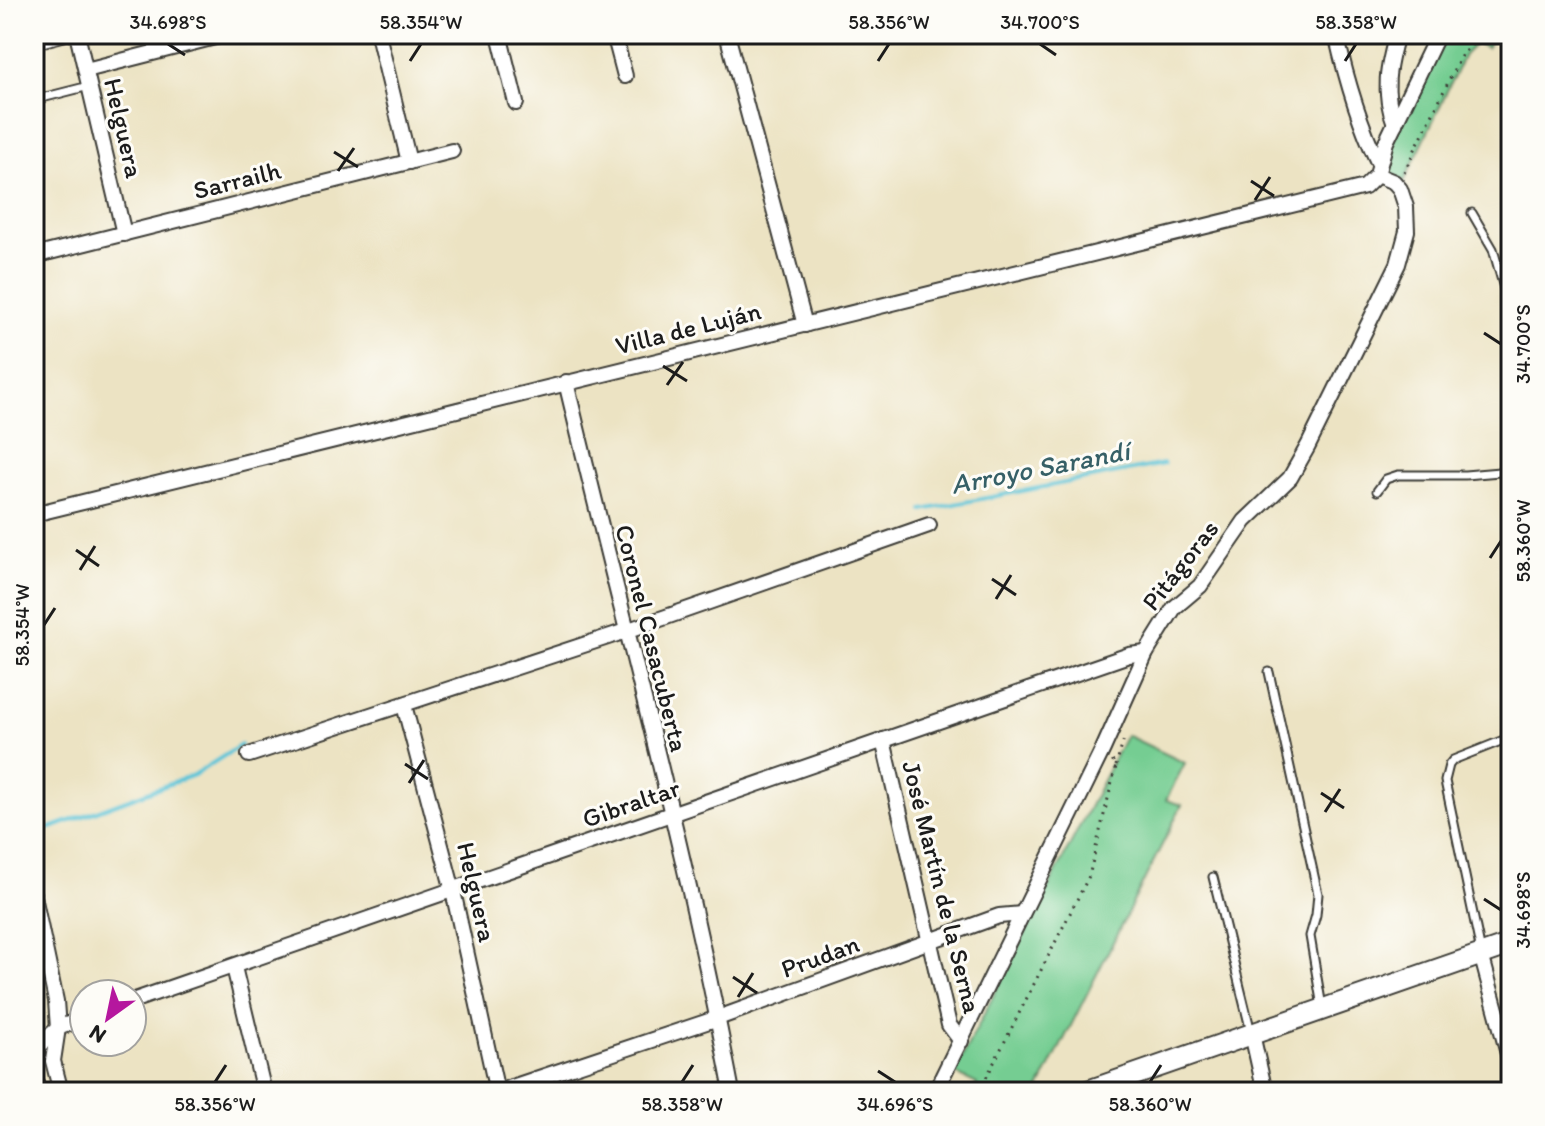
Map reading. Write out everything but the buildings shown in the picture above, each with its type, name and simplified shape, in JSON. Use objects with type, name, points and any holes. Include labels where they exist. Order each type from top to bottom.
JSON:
[{"type":"main road","points":[[1085,1092],[1511,944]]},
{"type":"street","name":"Helguera","points":[[77,34],[124,234]]},
{"type":"street","points":[[86,70],[227,34]]},
{"type":"street","points":[[378,34],[409,162]]},
{"type":"street","points":[[499,34],[516,103]]},
{"type":"street","points":[[614,34],[625,76]]},
{"type":"street","points":[[727,34],[805,325]]},
{"type":"street","points":[[1336,34],[1352,96],[1378,168]]},
{"type":"street","points":[[1395,124],[1387,101],[1386,86],[1397,34]]},
{"type":"street","points":[[1378,168],[1395,124],[1438,34]]},
{"type":"street","name":"Sarrailh","points":[[34,256],[452,151]]},
{"type":"street","name":"Villa de Luján","points":[[34,514],[1353,190],[1370,185],[1378,168]]},
{"type":"street","name":"Pitágoras","points":[[935,1092],[1103,749],[1146,653],[1174,608],[1200,586],[1245,521],[1290,478],[1398,264],[1407,231],[1406,207],[1400,189],[1378,168]]},
{"type":"street","name":"Coronel Casacuberta","points":[[566,382],[671,814],[732,1092]]},
{"type":"street","points":[[249,755],[626,631],[929,525]]},
{"type":"street","name":"Gibraltar","points":[[148,996],[1129,655],[1146,653]]},
{"type":"street","name":"Helguera","points":[[404,705],[453,891],[497,1092]]},
{"type":"street","name":"José Martín de la Serna","points":[[883,740],[949,1025],[961,1041]]},
{"type":"street","points":[[34,896],[56,1001],[58,1028],[53,1061],[61,1092]]},
{"type":"street","name":"Prudan","points":[[497,1092],[718,1018],[999,916],[1022,914]]},
{"type":"street","points":[[1481,954],[1511,1065]]},
{"type":"street","points":[[234,967],[264,1092]]},
{"type":"street","points":[[34,1051],[58,1028],[68,1024]]},
{"type":"street","points":[[1252,1034],[1265,1092]]},
{"type":"street","points":[[34,1075],[38,1092]]},
{"type":"lane","points":[[34,45],[77,34]]},
{"type":"lane","points":[[34,100],[89,86]]},
{"type":"lane","points":[[1472,213],[1493,249],[1511,313]]},
{"type":"lane","points":[[1377,491],[1391,476],[1511,471]]},
{"type":"lane","points":[[1269,672],[1318,894],[1310,936],[1322,1009]]},
{"type":"lane","points":[[1481,954],[1445,781],[1453,760],[1511,737]]},
{"type":"lane","points":[[1213,877],[1252,1034]]},
{"type":"path","points":[[979,1092],[1089,876],[1096,839],[1127,728]]},
{"type":"path","points":[[1103,749],[1116,766]]},
{"type":"green space","points":[[1444,34],[1494,34],[1487,48],[1476,43],[1464,55],[1404,182],[1390,170],[1387,152]]},
{"type":"green space","points":[[1126,735],[1185,763],[1166,800],[1182,805],[1038,1091],[974,1092],[977,1084],[954,1073]]},
{"type":"waterway","name":"Arroyo Sarandí","points":[[923,510],[1164,464]]},
{"type":"waterway","name":"Arroyo Sarandí","points":[[40,832],[194,775],[241,745]]}]
